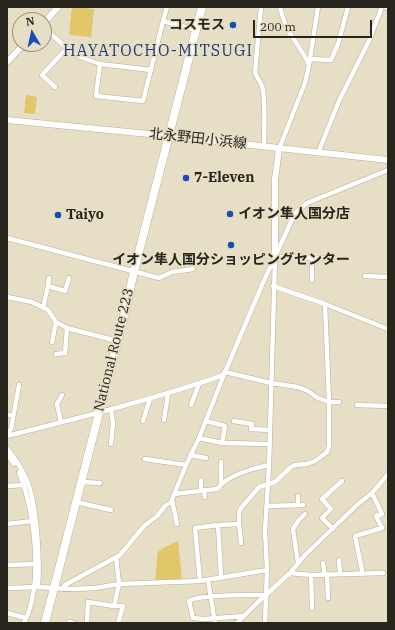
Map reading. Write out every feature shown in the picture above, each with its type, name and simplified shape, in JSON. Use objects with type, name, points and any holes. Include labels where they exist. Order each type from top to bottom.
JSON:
[{"type":"highway","name":"National Route 223","points":[[45,623],[58,588],[76,502],[202,7]]},
{"type":"main road","points":[[7,62],[16,52]]},
{"type":"main road","name":"北永野田小浜線","points":[[7,120],[388,160]]},
{"type":"main road","points":[[275,256],[275,179],[279,148]]},
{"type":"street","points":[[100,64],[96,96],[143,101],[167,7]]},
{"type":"street","points":[[261,7],[255,72],[256,77],[262,85],[264,146]]},
{"type":"street","points":[[280,7],[288,31],[304,54],[309,65]]},
{"type":"street","points":[[279,148],[305,83],[318,7]]},
{"type":"street","points":[[310,59],[331,60],[338,44],[348,7]]},
{"type":"street","points":[[318,153],[339,101],[368,43],[382,7]]},
{"type":"street","points":[[163,21],[196,30]]},
{"type":"street","points":[[52,35],[75,55],[84,60],[100,64],[150,70]]},
{"type":"street","points":[[55,87],[42,75],[67,48]]},
{"type":"street","points":[[58,588],[116,557],[144,526],[171,502],[186,464],[199,438],[225,372],[292,218],[300,208],[307,203],[388,170]]},
{"type":"street","points":[[7,238],[159,278],[172,272],[193,269]]},
{"type":"street","points":[[275,256],[280,258],[324,258]]},
{"type":"street","points":[[265,623],[267,570],[265,531],[269,465],[275,256]]},
{"type":"street","points":[[312,258],[312,280]]},
{"type":"street","points":[[365,276],[388,277]]},
{"type":"street","points":[[43,308],[49,278]]},
{"type":"street","points":[[48,286],[65,290],[69,278]]},
{"type":"street","points":[[273,286],[325,304],[388,329]]},
{"type":"street","points":[[7,297],[32,302],[48,310],[56,322],[67,328],[116,341]]},
{"type":"street","points":[[241,543],[238,512],[259,487],[275,482],[291,467],[315,461],[327,452],[329,446],[329,402],[325,304]]},
{"type":"street","points":[[52,342],[56,322]]},
{"type":"street","points":[[56,354],[64,353],[67,328]]},
{"type":"street","points":[[225,372],[271,383],[298,387],[329,402],[340,402]]},
{"type":"street","points":[[7,435],[168,394],[221,376],[225,372]]},
{"type":"street","points":[[191,405],[199,384]]},
{"type":"street","points":[[7,435],[10,429],[19,385]]},
{"type":"street","points":[[164,420],[168,394]]},
{"type":"street","points":[[61,422],[57,404],[62,395]]},
{"type":"street","points":[[143,421],[150,399]]},
{"type":"street","points":[[357,405],[388,406]]},
{"type":"street","points":[[111,409],[113,423],[111,444]]},
{"type":"street","points":[[7,415],[13,415]]},
{"type":"street","points":[[234,421],[242,420],[252,424],[251,429],[270,430]]},
{"type":"street","points":[[206,421],[225,426],[222,443]]},
{"type":"street","points":[[199,438],[222,443],[269,444]]},
{"type":"street","points":[[7,448],[17,462],[30,491],[36,527],[37,564],[37,588],[25,621],[7,613]]},
{"type":"street","points":[[7,454],[19,472],[28,496],[37,564]]},
{"type":"street","points":[[190,455],[206,458]]},
{"type":"street","points":[[145,459],[186,464]]},
{"type":"street","points":[[221,462],[221,484]]},
{"type":"street","points":[[173,496],[217,489],[229,478],[269,465]]},
{"type":"street","points":[[237,623],[290,573],[298,563],[358,504],[372,493],[388,474]]},
{"type":"street","points":[[201,480],[202,491],[205,497]]},
{"type":"street","points":[[333,529],[322,518],[331,508],[322,499],[342,481]]},
{"type":"street","points":[[81,482],[100,484]]},
{"type":"street","points":[[7,486],[24,485]]},
{"type":"street","points":[[372,493],[382,514]]},
{"type":"street","points":[[173,496],[177,524]]},
{"type":"street","points":[[267,506],[301,505],[298,496]]},
{"type":"street","points":[[76,502],[111,510]]},
{"type":"street","points":[[362,570],[356,536],[382,528],[376,516],[388,513]]},
{"type":"street","points":[[298,563],[293,529],[305,514]]},
{"type":"street","points":[[7,524],[32,521]]},
{"type":"street","points":[[200,580],[195,528],[239,524]]},
{"type":"street","points":[[218,525],[221,577]]},
{"type":"street","points":[[114,606],[119,584],[116,557]]},
{"type":"street","points":[[338,560],[340,574]]},
{"type":"street","points":[[323,563],[326,575],[328,598]]},
{"type":"street","points":[[7,565],[37,564]]},
{"type":"street","points":[[7,588],[95,588],[119,584],[208,580],[267,570]]},
{"type":"street","points":[[290,573],[311,575],[383,573]]},
{"type":"street","points":[[311,575],[312,608]]},
{"type":"street","points":[[208,580],[214,621]]},
{"type":"street","points":[[244,616],[214,621],[193,618],[189,601],[192,599],[243,594],[267,595]]},
{"type":"street","points":[[87,623],[88,602],[123,606],[118,623]]},
{"type":"street","points":[[69,622],[73,623]]},
{"type":"shaded area","points":[[72,7],[94,9],[91,37],[69,35]]},
{"type":"shaded area","points":[[26,95],[37,97],[35,114],[24,113]]},
{"type":"shaded area","points":[[178,541],[182,579],[155,580],[158,552]]},
{"type":"place","name":"コスモス","points":[[233,25]]},
{"type":"place","name":"7-Eleven","points":[[186,178]]},
{"type":"place","name":"イオン隼人国分店","points":[[230,214]]},
{"type":"place","name":"Taiyo","points":[[58,215]]},
{"type":"place","name":"イオン隼人国分ショッピングセンター","points":[[231,245]]},
{"type":"district","name":"HAYATOCHO-MITSUGI","points":[[158,51]]}]
